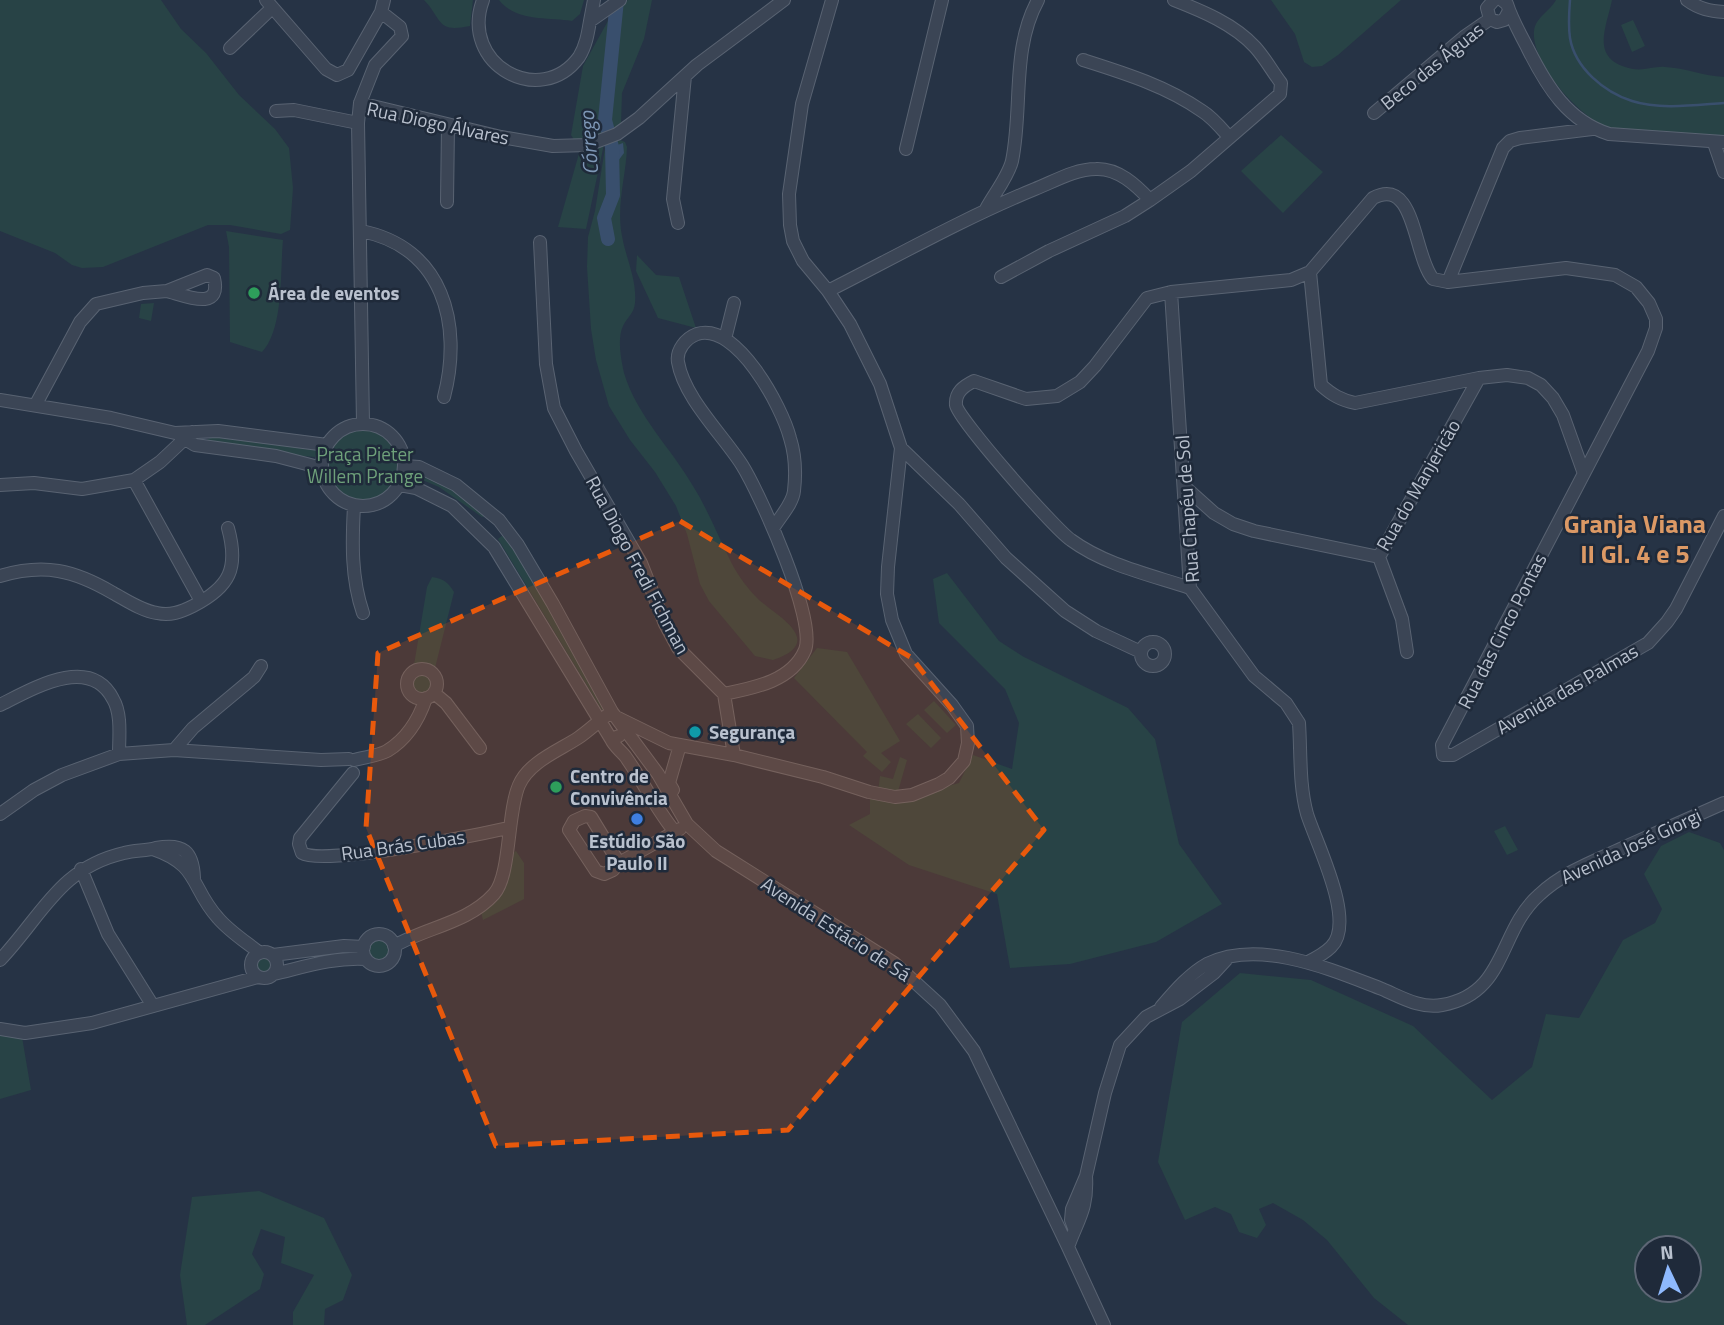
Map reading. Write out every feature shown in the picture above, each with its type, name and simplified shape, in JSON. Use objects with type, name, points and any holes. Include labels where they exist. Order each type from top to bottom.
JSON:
[{"type":"street","points":[[483,0],[477,20],[483,46],[490,58],[502,69],[516,76],[532,79],[558,75],[569,68],[580,55],[587,40],[594,0]]},
{"type":"street","points":[[590,21],[620,0]]},
{"type":"street","name":"Rua Diogo Álvares","points":[[363,423],[358,123],[360,103],[448,125],[553,146],[580,146],[601,142],[639,118],[707,57],[784,0]]},
{"type":"street","points":[[906,149],[943,0]]},
{"type":"street","points":[[986,209],[1011,165],[1021,56],[1033,0]]},
{"type":"street","points":[[1028,18],[1038,0]]},
{"type":"street","points":[[1001,277],[1049,251],[1125,216],[1150,200],[1191,171],[1280,94],[1281,83],[1255,47],[1238,31],[1174,0]]},
{"type":"street","points":[[1490,19],[1487,8],[1494,0]]},
{"type":"street","points":[[1687,0],[1703,9],[1724,12]]},
{"type":"street","points":[[394,946],[417,934],[471,914],[497,891],[502,878],[518,786],[524,776],[600,719],[614,714],[675,744],[734,755],[895,797],[912,795],[939,784],[949,778],[964,761],[968,743],[967,726],[952,705],[906,654],[892,620],[887,594],[888,567],[901,448],[871,363],[850,324],[803,261],[793,241],[789,194],[802,104],[831,1]]},
{"type":"street","points":[[230,48],[269,4],[326,69],[337,75],[348,70],[383,6],[400,27],[402,36],[375,65],[360,103]]},
{"type":"street","points":[[1506,6],[1558,100],[1592,129]]},
{"type":"street","name":"Beco das Águas","points":[[1374,113],[1455,44],[1490,19],[1500,21],[1506,18],[1506,6]]},
{"type":"street","points":[[1083,60],[1142,79],[1177,96],[1204,112],[1229,137]]},
{"type":"street","points":[[678,223],[673,199],[685,76]]},
{"type":"street","points":[[663,97],[682,108]]},
{"type":"street","points":[[276,111],[293,110],[358,123]]},
{"type":"street","points":[[447,202],[448,125]]},
{"type":"street","points":[[1190,588],[1116,564],[1072,541],[1049,522],[1022,487],[975,436],[956,407],[957,395],[964,386],[974,381],[1026,399],[1056,396],[1088,374],[1147,298],[1171,292],[1291,280],[1310,272],[1373,198],[1387,192],[1394,194],[1406,205],[1427,272],[1433,279],[1448,282],[1503,148],[1510,141],[1520,138],[1592,129],[1609,134],[1719,143],[1724,172]]},
{"type":"street","points":[[828,291],[986,209],[1080,171],[1111,170],[1136,186],[1150,200]]},
{"type":"street","points":[[361,231],[385,236],[406,248],[422,262],[439,285],[450,332],[450,375],[444,397]]},
{"type":"street","name":"Rua Diogo Fredi Fichman","points":[[540,242],[546,364],[554,408],[641,563],[665,624],[678,648],[724,694]]},
{"type":"street","name":"Rua das Cinco Pontas","points":[[1448,282],[1566,268],[1615,275],[1636,287],[1649,303],[1656,319],[1656,328],[1648,351],[1583,471],[1452,728]]},
{"type":"street","points":[[1310,272],[1321,385],[1330,394],[1355,403],[1479,378],[1507,375],[1528,378],[1541,385],[1553,398],[1563,415],[1583,471]]},
{"type":"street","points":[[36,404],[89,309],[107,300],[167,291]]},
{"type":"street","name":"Rua Chapéu de Sol","points":[[1171,292],[1190,588],[1254,676],[1286,703],[1300,723],[1302,789],[1307,813],[1336,894],[1339,912],[1339,926],[1332,947],[1331,970]]},
{"type":"street","points":[[725,339],[734,303]]},
{"type":"street","points":[[734,755],[724,694],[762,686],[786,673],[806,649],[804,622],[774,527],[742,465],[701,410],[680,372],[677,358],[688,338],[709,333],[725,339],[754,366],[780,411],[790,439],[795,471],[794,494],[774,527]]},
{"type":"street","name":"Rua do Manjericão","points":[[1185,487],[1214,513],[1233,524],[1254,531],[1379,557],[1479,378]]},
{"type":"street","points":[[0,400],[111,418],[184,435],[219,431],[327,445]]},
{"type":"street","points":[[363,423],[379,426],[394,436],[403,451],[405,467],[400,485],[389,498],[378,504],[354,506],[331,491],[322,468],[327,445],[339,431],[363,423]]},
{"type":"street","points":[[184,435],[195,445],[276,456],[322,468]]},
{"type":"street","points":[[0,485],[34,483],[82,489],[134,480],[184,435]]},
{"type":"street","points":[[901,448],[959,504],[1006,558],[1065,611],[1096,631],[1141,652]]},
{"type":"street","name":"Avenida Estácio de Sá","points":[[405,467],[419,467],[456,485],[499,520],[518,545],[553,604],[614,714],[644,747],[666,778],[684,820]]},
{"type":"street","points":[[134,480],[201,601]]},
{"type":"street","points":[[400,485],[416,488],[452,506],[484,534],[529,601],[612,741],[636,766],[653,793],[667,824]]},
{"type":"street","points":[[354,506],[353,560],[356,593],[363,613]]},
{"type":"street","name":"Avenida das Palmas","points":[[1466,747],[1648,643],[1676,609],[1724,516]]},
{"type":"street","points":[[484,534],[499,520]]},
{"type":"street","points":[[0,576],[17,571],[46,569],[72,572],[93,580],[154,613],[172,615],[216,592],[229,577],[234,552],[228,527]]},
{"type":"street","points":[[1379,557],[1402,619],[1407,652]]},
{"type":"street","points":[[174,750],[193,728],[254,677],[261,666]]},
{"type":"street","points":[[0,814],[34,790],[62,775],[119,754],[174,750],[352,764],[385,752],[397,743],[420,716],[430,696],[437,683],[434,675],[426,670],[419,670],[411,674],[408,680],[408,689],[412,695],[420,698],[430,696],[446,703],[480,748]]},
{"type":"street","points":[[0,705],[46,684],[75,676],[90,677],[114,699],[118,716],[119,754]]},
{"type":"street","points":[[1452,728],[1466,747],[1453,755],[1443,755],[1441,749],[1452,728]]},
{"type":"street","points":[[612,741],[629,733]]},
{"type":"street","name":"Avenida Estácio de Sá","points":[[629,733],[668,803],[724,856],[894,963],[940,1004],[974,1051],[1068,1247]]},
{"type":"street","points":[[666,778],[675,744]]},
{"type":"street","name":"Rua Brás Cubas","points":[[352,764],[336,796],[300,838],[299,849],[306,855],[404,847],[509,828]]},
{"type":"street","name":"Avenida José Giorgi","points":[[1068,1247],[1074,1228],[1071,1220],[1072,1209],[1086,1177],[1105,1093],[1120,1045],[1134,1028],[1161,1007],[1180,999],[1214,973],[1228,957],[1257,955],[1308,962],[1412,1003],[1426,1006],[1458,1002],[1472,995],[1491,977],[1522,914],[1536,897],[1552,884],[1587,864],[1724,803]]},
{"type":"street","points":[[619,863],[591,817],[578,818],[570,826],[569,830],[600,875],[613,870],[667,824],[684,820]]},
{"type":"street","points":[[0,960],[55,892],[81,869],[123,853],[173,846],[186,851],[193,865],[194,878],[216,917],[230,930],[267,954],[278,965],[274,974]]},
{"type":"street","points":[[81,869],[108,934],[153,1006]]},
{"type":"street","points":[[258,977],[251,966],[253,958],[267,954],[344,946],[365,953],[377,966],[387,964],[394,956],[394,946],[388,938],[379,934],[371,937],[365,953]]},
{"type":"street","points":[[1308,962],[1332,947]]},
{"type":"street","points":[[0,1029],[25,1033],[92,1023],[258,977],[266,978],[365,953]]},
{"type":"street","points":[[1068,1247],[1104,1325]]},
{"type":"highlighted area","points":[[680,521],[912,658],[1044,830],[788,1130],[496,1146],[366,828],[378,653]]},
{"type":"green space","points":[[0,0],[161,0],[181,29],[206,53],[239,95],[275,129],[289,148],[293,188],[290,230],[281,234],[230,225],[208,225],[103,267],[82,268],[72,265],[55,253],[0,231]]},
{"type":"green space","points":[[424,0],[473,0],[470,26],[446,26]]},
{"type":"green space","points":[[499,0],[584,0],[580,14],[572,21],[523,15],[506,7]]},
{"type":"green space","points":[[628,0],[652,0],[644,39],[622,93],[621,124],[618,130],[576,143],[571,135],[583,66],[614,10]]},
{"type":"green space","points":[[1271,0],[1401,0],[1338,55],[1322,66],[1312,67],[1304,62],[1295,34]]},
{"type":"green space","points":[[1556,0],[1612,0],[1604,42],[1605,51],[1619,65],[1633,69],[1672,68],[1724,77],[1724,136],[1609,128],[1585,113],[1549,73],[1535,44],[1535,26]]},
{"type":"green space","points":[[1633,20],[1645,46],[1632,52],[1621,25]]},
{"type":"green space","points":[[1281,135],[1323,172],[1283,213],[1241,171]]},
{"type":"green space","points":[[620,140],[625,142],[627,147],[620,225],[635,294],[633,310],[620,337],[624,373],[646,418],[698,495],[740,577],[759,600],[793,630],[797,638],[796,645],[788,653],[773,660],[755,656],[709,601],[700,584],[687,534],[676,506],[609,406],[596,360],[591,329],[588,237],[605,148]]},
{"type":"green space","points":[[604,144],[586,229],[558,227],[580,150]]},
{"type":"green space","name":"Área de eventos","points":[[226,231],[283,240],[278,315],[269,342],[262,352],[230,342],[229,247]]},
{"type":"green space","points":[[637,255],[656,275],[679,277],[696,328],[658,318],[636,271]]},
{"type":"green space","points":[[154,303],[151,321],[139,318],[141,304]]},
{"type":"green space","name":"Praça Pieter Willem Prange","points":[[361,424],[378,427],[392,436],[401,449],[407,466],[389,496],[369,507],[349,504],[333,492],[323,473],[323,453],[334,435]]},
{"type":"green space","points":[[212,437],[315,449],[318,454],[315,457],[303,456],[211,444],[206,440]]},
{"type":"green space","points":[[415,471],[448,483],[485,516],[482,517],[439,487],[420,479]]},
{"type":"green space","points":[[504,534],[508,535],[608,704],[603,712],[498,539]]},
{"type":"green space","points":[[947,573],[999,641],[1024,657],[1128,708],[1155,739],[1179,844],[1222,904],[1156,942],[1070,964],[1010,968],[997,894],[909,865],[849,825],[870,814],[870,795],[941,788],[959,783],[973,755],[1012,769],[1019,723],[1005,689],[939,623],[933,579]]},
{"type":"green space","points":[[432,577],[445,582],[454,592],[435,668],[425,664],[414,665],[427,587]]},
{"type":"green space","points":[[817,648],[847,652],[900,741],[881,753],[891,762],[882,772],[863,756],[867,752],[794,678]]},
{"type":"green space","points":[[418,673],[426,673],[433,680],[433,688],[426,695],[418,695],[411,688],[411,680]]},
{"type":"green space","points":[[934,701],[956,725],[947,733],[924,710]]},
{"type":"green space","points":[[918,714],[941,738],[931,748],[906,724]]},
{"type":"green space","points":[[900,757],[907,760],[897,795],[878,792],[880,776],[893,779]]},
{"type":"green space","points":[[1505,826],[1518,850],[1507,855],[1494,831]]},
{"type":"green space","points":[[1689,832],[1720,843],[1724,850],[1724,1325],[1408,1325],[1374,1298],[1327,1240],[1303,1220],[1273,1203],[1259,1209],[1266,1225],[1257,1238],[1239,1232],[1231,1214],[1215,1207],[1185,1220],[1158,1162],[1182,1022],[1240,973],[1311,980],[1413,1026],[1492,1100],[1532,1067],[1546,1014],[1579,1018],[1623,940],[1655,923],[1662,909],[1644,874],[1661,846]]},
{"type":"green space","points":[[516,851],[524,863],[524,899],[483,920],[481,912],[506,886],[511,854]]},
{"type":"green space","points":[[379,935],[390,939],[394,950],[390,961],[379,965],[368,961],[364,950],[368,939]]},
{"type":"green space","points":[[264,952],[273,956],[277,965],[273,974],[264,978],[255,974],[251,965],[255,956]]},
{"type":"green space","points":[[0,1023],[21,1031],[31,1090],[0,1099]]},
{"type":"green space","points":[[259,1191],[324,1218],[352,1275],[343,1300],[325,1309],[324,1325],[293,1325],[293,1312],[314,1275],[281,1263],[285,1237],[261,1229],[252,1254],[264,1274],[260,1289],[205,1325],[187,1325],[180,1275],[192,1197]]},
{"type":"water","points":[[623,143],[624,153],[618,161],[606,157],[606,149]]},
{"type":"waterway","name":"Córrego","points":[[608,239],[604,218],[613,195],[612,147],[605,120],[617,0]]},
{"type":"waterway","points":[[1570,0],[1569,28],[1573,49],[1584,69],[1611,92],[1643,104],[1678,106],[1724,103]]},
{"type":"place","name":"Área de eventos","points":[[254,293]]},
{"type":"place","name":"Segurança","points":[[695,732]]},
{"type":"place","name":"Centro de Convivência","points":[[556,787]]},
{"type":"place","name":"Estúdio São Paulo II","points":[[637,819]]},
{"type":"district","name":"Granja Viana II Gl. 4 e 5","points":[[1635,539]]}]
